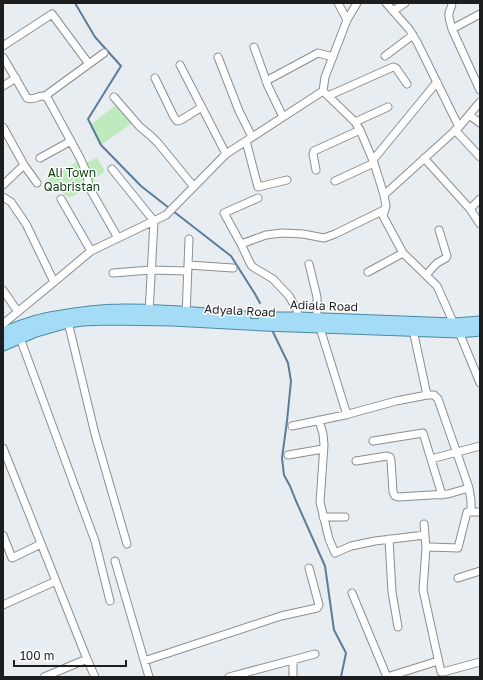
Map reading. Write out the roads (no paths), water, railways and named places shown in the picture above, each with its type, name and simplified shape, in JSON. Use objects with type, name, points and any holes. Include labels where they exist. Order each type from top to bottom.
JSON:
[{"type":"main road","name":"Adiala Road","points":[[3,333],[20,326],[48,318],[119,310],[149,315],[298,318],[318,323],[456,328],[480,322]]},
{"type":"main road","points":[[3,345],[36,331],[68,322],[149,315]]},
{"type":"main road","name":"Adyala Road","points":[[186,316],[413,330],[456,328],[480,330]]},
{"type":"street","points":[[338,3],[347,20]]},
{"type":"street","points":[[357,3],[347,20],[325,77],[326,93],[355,122],[360,130],[384,195],[386,206],[383,216],[403,253],[437,286],[480,383]]},
{"type":"street","points":[[386,3],[409,29],[437,82],[457,129],[480,157]]},
{"type":"street","points":[[393,11],[405,3]]},
{"type":"street","points":[[452,3],[449,12],[449,19],[452,29],[480,90]]},
{"type":"street","points":[[3,46],[52,14],[89,64]]},
{"type":"street","points":[[452,29],[480,14]]},
{"type":"street","points":[[385,56],[413,36]]},
{"type":"street","points":[[254,47],[266,81],[283,117]]},
{"type":"street","points":[[3,57],[29,100],[42,95],[45,96],[104,53]]},
{"type":"street","points":[[266,81],[318,53],[333,57]]},
{"type":"street","points":[[218,57],[249,139],[258,187],[287,180]]},
{"type":"street","points":[[180,65],[226,154]]},
{"type":"street","points":[[3,324],[91,252],[166,215],[226,154],[283,117],[326,93],[393,67],[396,68],[407,84]]},
{"type":"street","points":[[3,86],[16,78]]},
{"type":"street","points":[[155,78],[177,121],[202,107]]},
{"type":"street","points":[[335,181],[373,162],[437,82]]},
{"type":"street","points":[[45,96],[48,98],[71,141],[85,169],[90,189],[118,238]]},
{"type":"street","points":[[114,97],[140,127],[158,143],[194,187]]},
{"type":"street","points":[[384,195],[457,129],[480,102]]},
{"type":"street","points":[[355,122],[388,107]]},
{"type":"street","points":[[469,115],[480,123]]},
{"type":"street","points":[[3,127],[24,165],[37,183]]},
{"type":"street","points":[[316,170],[313,154],[314,151],[360,130]]},
{"type":"street","points":[[40,158],[71,141]]},
{"type":"street","points":[[424,158],[470,209],[480,224]]},
{"type":"street","points":[[3,185],[24,165]]},
{"type":"street","points":[[112,170],[154,221],[149,315]]},
{"type":"street","points":[[3,197],[11,202],[26,224],[54,282]]},
{"type":"street","points":[[258,198],[224,213],[251,265],[273,279],[289,296],[297,310],[298,318]]},
{"type":"street","points":[[61,199],[91,252]]},
{"type":"street","points":[[470,209],[480,199]]},
{"type":"street","points":[[241,244],[266,235],[282,233],[303,234],[324,238],[336,234],[384,210]]},
{"type":"street","points":[[426,275],[437,263],[447,256],[439,230]]},
{"type":"street","points":[[186,316],[189,239]]},
{"type":"street","points":[[368,272],[403,253]]},
{"type":"street","points":[[309,264],[317,297],[318,323],[347,415]]},
{"type":"street","points":[[112,273],[187,268],[233,268]]},
{"type":"street","points":[[3,290],[18,312]]},
{"type":"street","points":[[68,322],[95,434],[127,544]]},
{"type":"street","points":[[413,330],[427,395]]},
{"type":"street","points":[[20,338],[94,541],[110,601]]},
{"type":"street","points":[[292,426],[347,415],[396,401],[434,395],[438,399],[469,488],[471,512]]},
{"type":"street","points":[[319,420],[323,434],[320,502],[329,539],[335,553],[351,546],[389,539],[425,535]]},
{"type":"street","points":[[373,441],[423,433],[442,495]]},
{"type":"street","points":[[431,459],[480,446]]},
{"type":"street","points":[[3,448],[95,677]]},
{"type":"street","points":[[288,455],[323,449]]},
{"type":"street","points":[[356,461],[387,456],[390,457],[393,492],[395,496],[442,495],[469,488]]},
{"type":"street","points":[[426,548],[458,548],[467,512],[480,512]]},
{"type":"street","points":[[323,517],[345,517]]},
{"type":"street","points":[[424,524],[426,548],[422,590],[441,672],[480,662]]},
{"type":"street","points":[[3,535],[12,558],[41,544]]},
{"type":"street","points":[[389,539],[392,592],[398,627]]},
{"type":"street","points":[[115,561],[149,677]]},
{"type":"street","points":[[144,661],[281,616],[317,608],[319,606],[309,568]]},
{"type":"street","points":[[458,578],[480,571]]},
{"type":"street","points":[[3,605],[56,580]]},
{"type":"street","points":[[352,593],[387,677],[438,661]]},
{"type":"street","points":[[229,677],[315,654]]},
{"type":"street","points":[[44,677],[87,659]]},
{"type":"street","points":[[293,660],[293,677]]},
{"type":"waterway","points":[[75,3],[95,37],[121,66],[88,119],[101,145],[141,186],[169,208]]},
{"type":"waterway","points":[[173,211],[231,256],[260,303]]},
{"type":"waterway","points":[[272,330],[288,363],[291,381],[282,458],[284,475],[325,566],[334,630],[346,653],[341,677]]},
{"type":"park label","name":"Ali Town Qabristan","points":[[72,180]]}]
